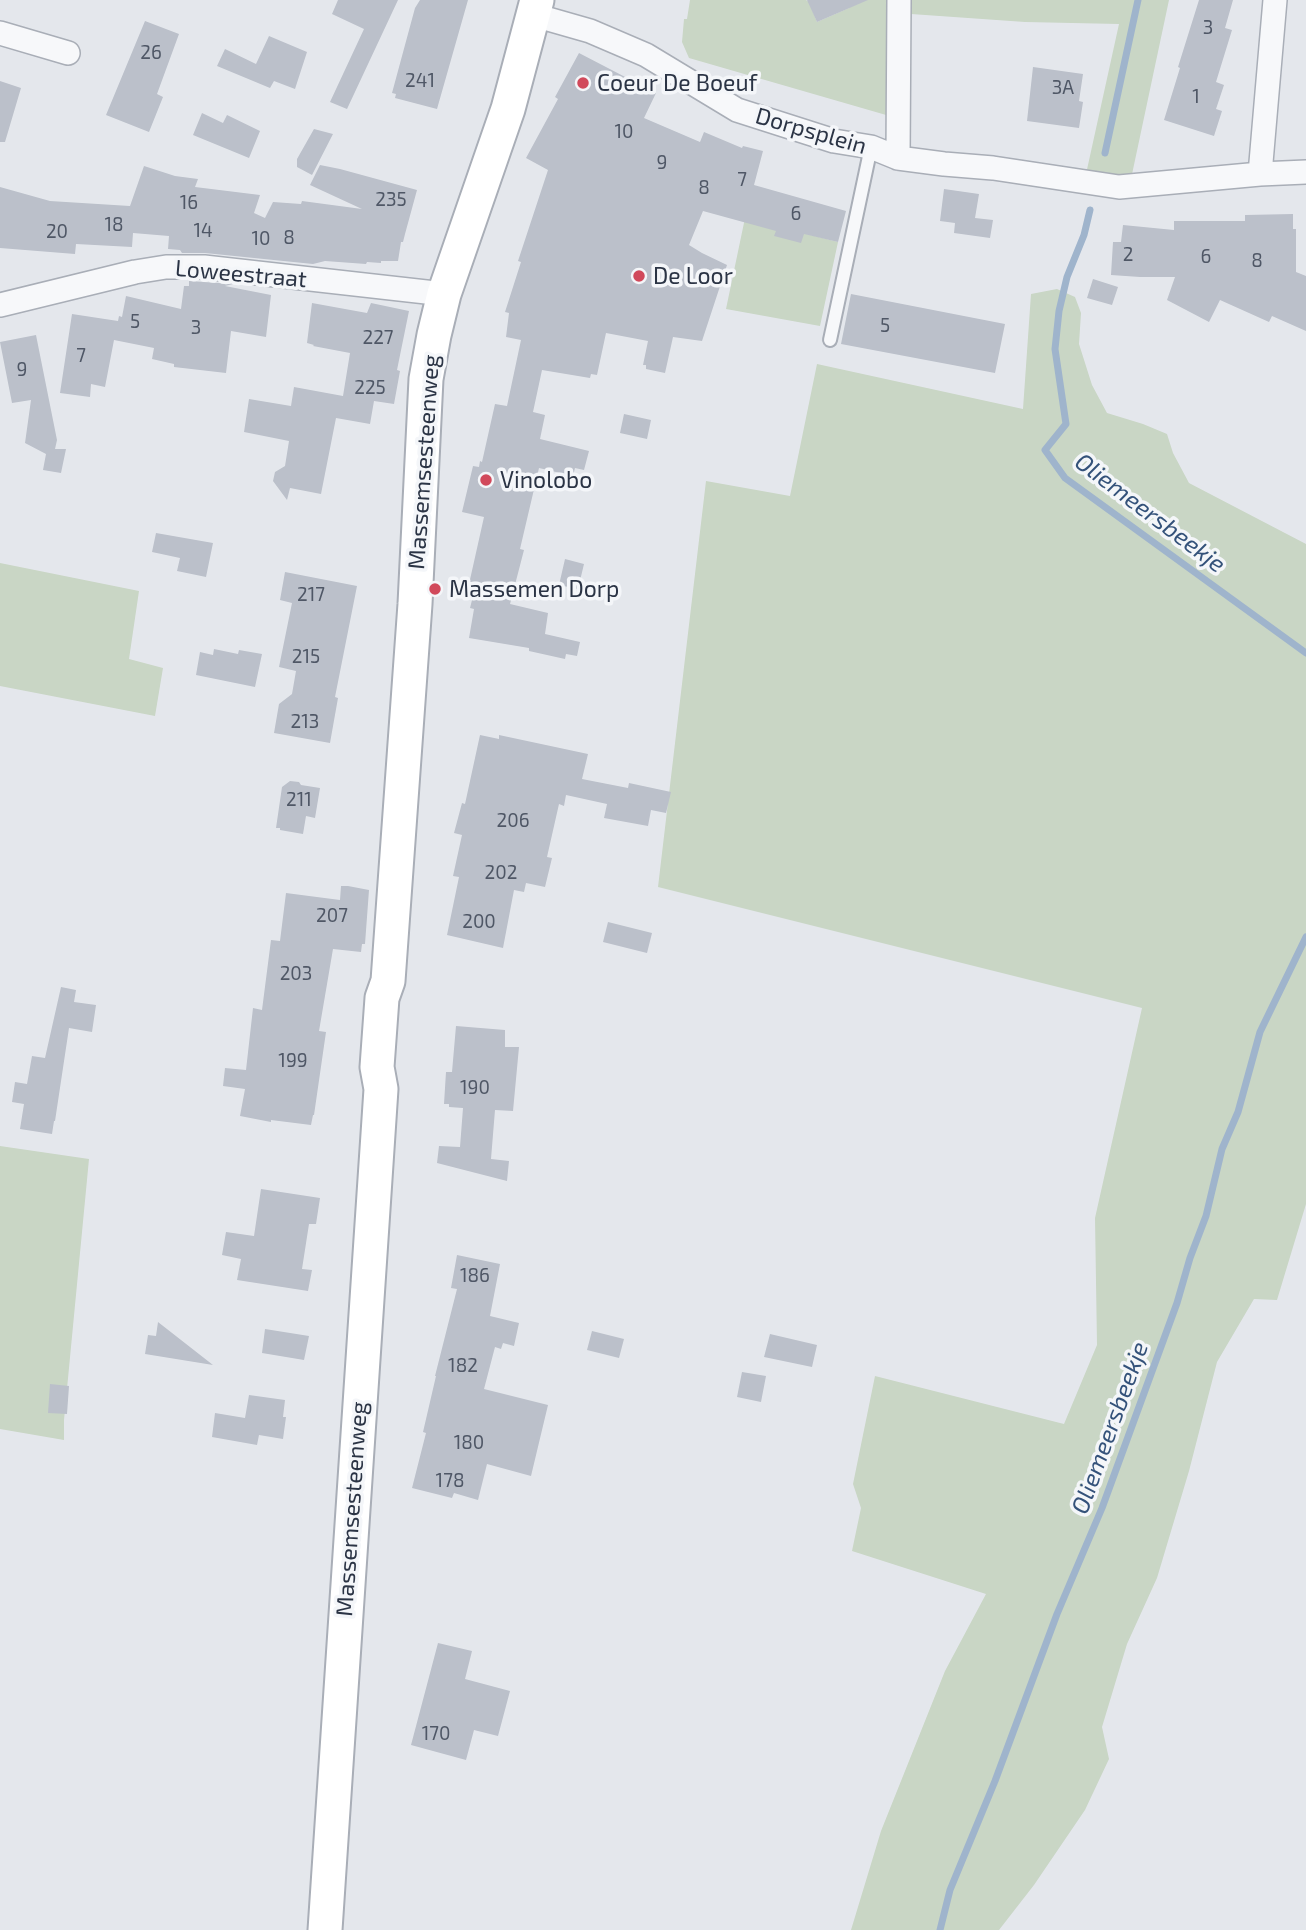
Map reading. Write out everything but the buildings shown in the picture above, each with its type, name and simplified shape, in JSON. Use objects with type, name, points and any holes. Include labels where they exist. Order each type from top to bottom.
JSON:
[{"type":"main road","name":"Massemsesteenweg","points":[[325,1930],[381,1088],[377,1067],[382,998],[388,982],[415,604],[426,379],[444,294],[508,109],[536,7]]},
{"type":"street","name":"Dorpsplein","points":[[898,158],[899,0]]},
{"type":"street","points":[[1260,174],[1275,0]]},
{"type":"street","name":"Dorpsplein","points":[[536,7],[646,55],[737,110],[834,141],[871,147],[898,158],[993,168],[1119,187],[1306,172]]},
{"type":"street","points":[[0,33],[68,53]]},
{"type":"street","name":"Loweestraat","points":[[0,305],[166,267],[204,267],[444,294]]},
{"type":"lane","points":[[830,340],[871,147]]},
{"type":"green space","points":[[690,0],[806,0],[817,22],[849,8],[845,0],[892,0],[893,117],[689,58],[682,42],[684,19],[687,19]]},
{"type":"green space","points":[[911,0],[1169,0],[1131,179],[1086,174],[1119,24],[1025,22],[911,14]]},
{"type":"green space","points":[[745,218],[838,242],[820,326],[726,309]]},
{"type":"green space","points":[[1057,289],[1075,297],[1081,313],[1079,344],[1092,385],[1107,413],[1167,434],[1173,453],[1189,483],[1306,544],[1306,1204],[1277,1300],[1254,1299],[1217,1362],[1189,1471],[1157,1578],[1127,1644],[1102,1727],[1109,1759],[1085,1810],[1034,1885],[999,1930],[851,1930],[881,1831],[945,1671],[986,1594],[852,1551],[861,1508],[853,1484],[875,1376],[1064,1424],[1097,1345],[1095,1218],[1142,1008],[658,887],[706,481],[790,496],[817,364],[1023,409],[1031,294]]},
{"type":"green space","points":[[0,563],[139,591],[129,659],[163,668],[155,716],[0,686]]},
{"type":"green space","points":[[0,1146],[89,1159],[64,1440],[0,1429]]},
{"type":"waterway","name":"Oliemeersbeekje","points":[[1105,153],[1138,0]]},
{"type":"waterway","name":"Oliemeersbeekje","points":[[1090,210],[1084,235],[1067,277],[1059,311],[1055,349],[1066,424],[1045,450],[1065,478],[1306,653]]},
{"type":"waterway","name":"Oliemeersbeekje","points":[[940,1930],[950,1890],[995,1781],[1057,1614],[1102,1508],[1177,1303],[1206,1216],[1222,1149],[1238,1112],[1260,1032],[1306,937]]},
{"type":"place","name":"Coeur De Boeuf","points":[[583,83]]},
{"type":"place","name":"De Loor","points":[[639,276]]},
{"type":"place","name":"Vinolobo","points":[[486,480]]},
{"type":"place","name":"Massemen Dorp","points":[[435,589]]}]
